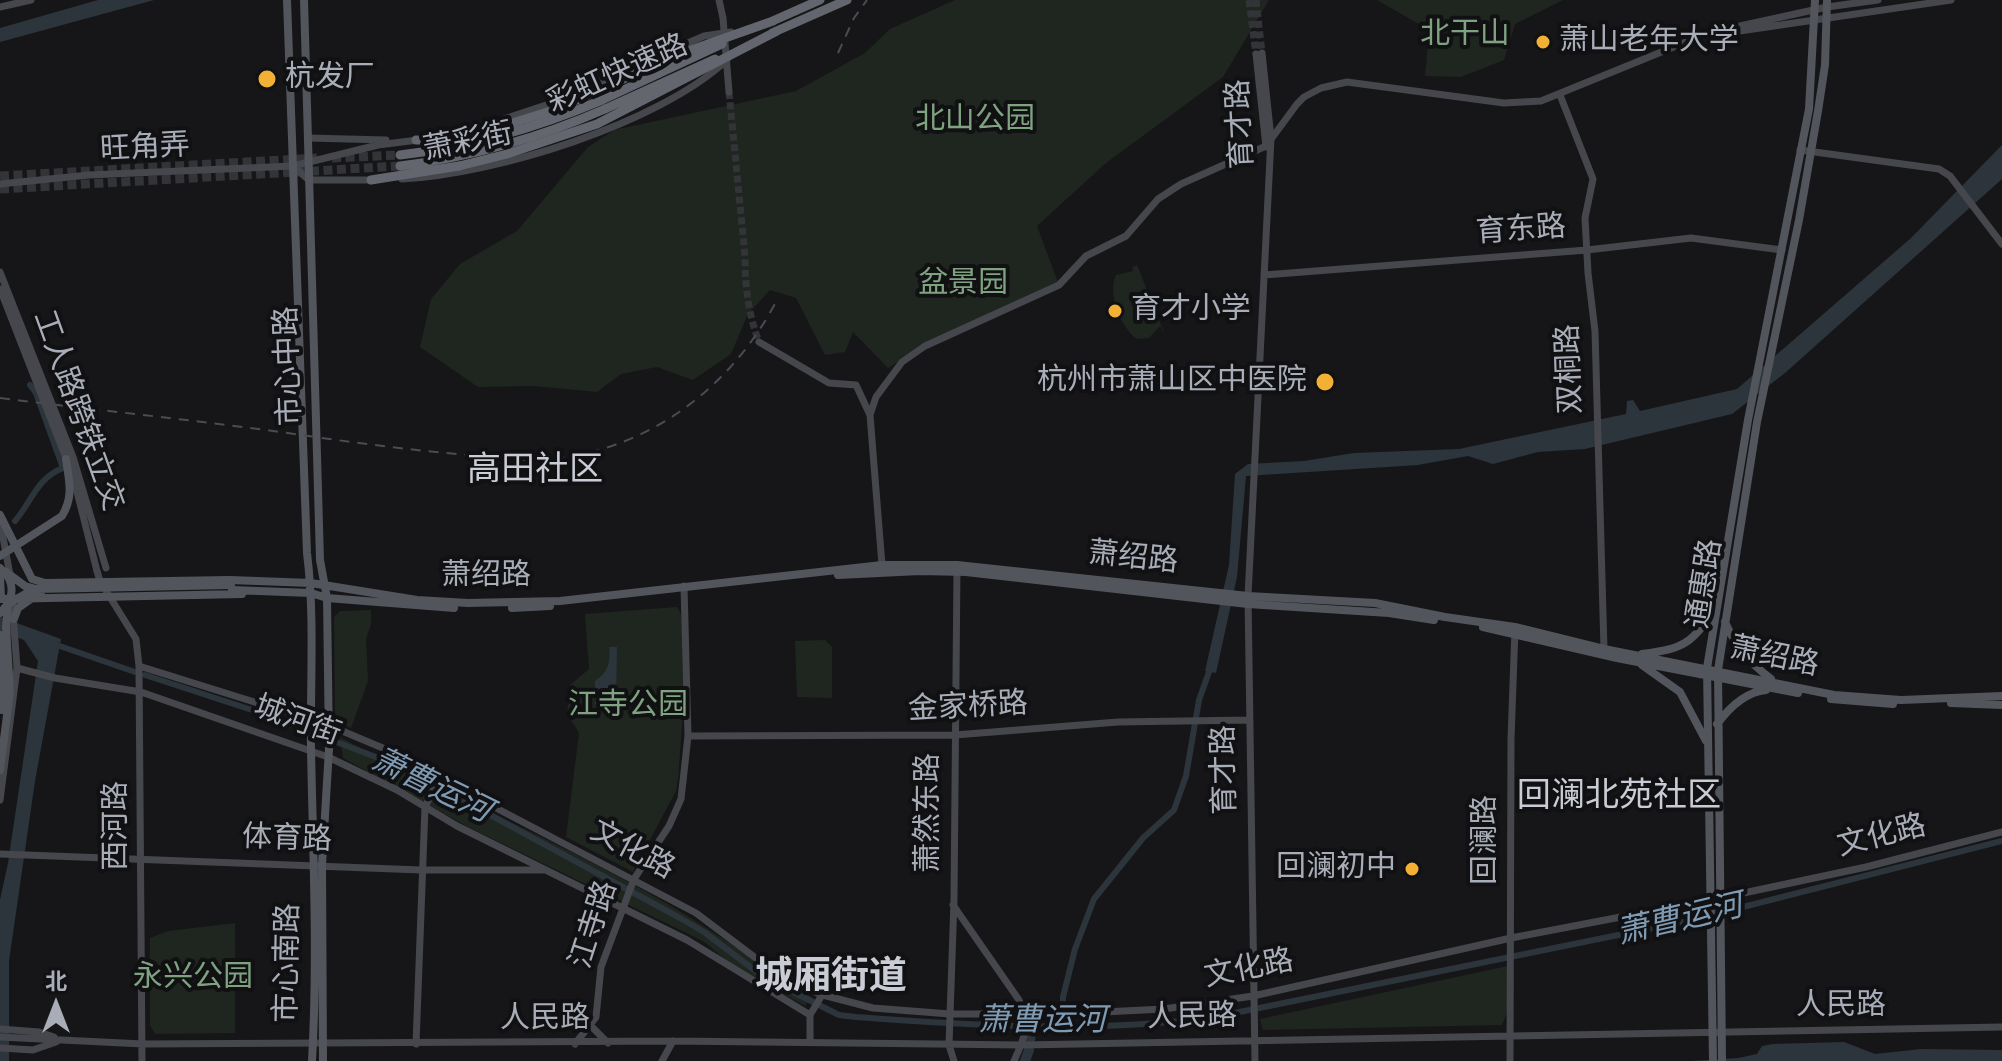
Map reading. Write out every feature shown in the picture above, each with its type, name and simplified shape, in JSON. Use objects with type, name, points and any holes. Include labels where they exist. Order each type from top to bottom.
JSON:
[{"type":"highway","name":"彩虹快速路","points":[[400,161],[446,160],[496,149],[552,131],[820,0]]},
{"type":"highway","name":"彩虹快速路","points":[[604,104],[847,0]]},
{"type":"highway","points":[[416,140],[447,140],[557,109],[677,55],[773,21]]},
{"type":"highway","points":[[371,180],[459,166],[507,154],[597,124],[777,31]]},
{"type":"main road","name":"市心中路","points":[[287,0],[307,553],[311,588],[311,747]]},
{"type":"main road","name":"市心中路","points":[[304,0],[320,560],[327,598],[328,753]]},
{"type":"main road","points":[[1753,421],[1773,344],[1805,151],[1812,83],[1815,0]]},
{"type":"main road","points":[[1717,1059],[1707,672],[1753,421],[1763,342],[1825,65],[1827,8]]},
{"type":"main road","name":"通惠路","points":[[1715,899],[1718,674],[1753,421]]},
{"type":"main road","points":[[0,556],[62,516],[72,491],[66,459]]},
{"type":"main road","points":[[0,515],[32,579],[45,583],[105,581],[253,587]]},
{"type":"main road","name":"萧绍路","points":[[311,588],[327,598],[429,607],[534,608],[882,565],[957,568],[1248,600],[1375,603],[1774,686],[1834,695],[1901,700],[2002,696]]},
{"type":"main road","points":[[684,589],[957,568]]},
{"type":"main road","points":[[0,614],[12,588],[2,572]]},
{"type":"main road","points":[[2,572],[36,589],[232,588]]},
{"type":"main road","points":[[7,600],[36,592],[253,587]]},
{"type":"main road","points":[[7,600],[35,597],[231,596],[253,587]]},
{"type":"main road","name":"萧绍路","points":[[253,587],[326,587],[417,600],[468,603],[560,601],[684,589]]},
{"type":"main road","points":[[14,619],[25,600],[35,597]]},
{"type":"main road","points":[[0,770],[10,692],[7,600]]},
{"type":"main road","points":[[1635,658],[1681,647],[1700,631],[1718,606]]},
{"type":"main road","points":[[1724,620],[1734,643],[1774,686]]},
{"type":"main road","points":[[1515,631],[1635,658],[1680,692],[1708,746]]},
{"type":"main road","points":[[0,635],[4,653],[0,729]]},
{"type":"main road","points":[[1717,725],[1727,710],[1741,700],[1774,686],[1862,703],[2002,705]]},
{"type":"main road","points":[[311,747],[318,865],[318,1043],[323,1061]]},
{"type":"main road","points":[[318,865],[328,753]]},
{"type":"main road","name":"市心南路","points":[[312,1061],[318,1043]]},
{"type":"street","points":[[0,7],[31,0]]},
{"type":"street","points":[[719,0],[729,92]]},
{"type":"street","name":"萧彩街","points":[[293,166],[498,121],[546,105],[704,36],[724,34],[760,23],[814,0]]},
{"type":"street","name":"萧彩街","points":[[309,180],[371,180],[463,173],[532,155],[654,107],[712,74],[734,54],[839,0]]},
{"type":"street","points":[[870,415],[887,378],[909,357],[925,346],[1059,285],[1086,256],[1126,236],[1158,199],[1181,184],[1266,146],[1304,97],[1321,88],[1347,82],[1520,104],[1560,95],[1696,39],[1736,26],[1813,15],[1827,8],[1878,0]]},
{"type":"street","points":[[1827,8],[1951,0]]},
{"type":"street","name":"育才路","points":[[1255,1061],[1248,600],[1271,138],[1259,53],[1268,193]]},
{"type":"street","name":"双桐路","points":[[1560,95],[1593,179],[1585,218],[1595,331],[1604,649]]},
{"type":"street","name":"萧彩街","points":[[308,138],[416,140]]},
{"type":"street","points":[[1805,151],[1939,169],[1957,185],[2001,239]]},
{"type":"street","points":[[293,166],[309,180]]},
{"type":"street","name":"旺角弄","points":[[0,184],[89,175],[293,166]]},
{"type":"street","name":"育东路","points":[[1264,275],[1587,250],[1691,238],[1782,250]]},
{"type":"street","name":"工人路跨铁立交","points":[[0,272],[73,457],[102,569]]},
{"type":"street","name":"工人路跨铁立交","points":[[0,289],[73,476],[102,569]]},
{"type":"street","points":[[759,342],[829,383],[856,385],[870,415],[882,565]]},
{"type":"street","points":[[0,521],[7,600],[14,619],[17,668],[0,800]]},
{"type":"street","name":"萧然东路","points":[[954,1061],[949,1033],[957,568]]},
{"type":"street","name":"西河路","points":[[102,569],[105,581],[136,639],[139,666],[142,1061]]},
{"type":"street","name":"江寺路","points":[[575,1044],[596,1017],[601,967],[634,879],[669,826],[681,799],[688,736],[684,589]]},
{"type":"street","name":"回澜路","points":[[1510,1057],[1515,631]]},
{"type":"street","name":"文化路","points":[[139,666],[328,728],[416,762],[696,913],[769,968],[822,995],[873,1008],[950,1016],[1025,1016],[1164,1009],[1253,996],[1511,938],[1866,867],[2002,832]]},
{"type":"street","name":"城河街","points":[[17,668],[55,678],[141,692],[328,753],[622,911],[687,940],[810,1015]]},
{"type":"street","name":"金家桥路","points":[[688,736],[955,735],[1118,722],[1249,720]]},
{"type":"street","points":[[416,1044],[421,870],[427,804],[440,777]]},
{"type":"street","name":"体育路","points":[[2,855],[421,870],[545,870]]},
{"type":"street","points":[[953,905],[1019,1000],[1025,1016],[1025,1032],[1023,1045],[1014,1061]]},
{"type":"street","points":[[810,1042],[810,1015],[822,995]]},
{"type":"street","points":[[591,1026],[608,1043]]},
{"type":"street","name":"人民路","points":[[0,1037],[23,1034],[60,1040],[143,1044],[575,1044],[673,1041],[1023,1045],[2002,1027]]},
{"type":"street","points":[[0,1029],[23,1034]]},
{"type":"street","points":[[0,1048],[43,1048],[60,1040]]},
{"type":"street","points":[[662,1061],[673,1041]]},
{"type":"green space","name":"北山公园","points":[[955,0],[1269,0],[1223,77],[1106,163],[1037,226],[1059,285],[915,352],[888,368],[853,332],[845,352],[825,355],[796,298],[770,290],[748,314],[731,354],[693,380],[657,367],[621,374],[597,392],[534,386],[478,387],[420,347],[431,299],[460,264],[517,231],[588,147],[614,130],[796,91],[865,53],[890,29]]},
{"type":"green space","name":"北干山","points":[[1377,0],[1563,0],[1515,24],[1504,60],[1461,77],[1425,76],[1429,30]]},
{"type":"green space","points":[[1137,265],[1165,335],[1160,326],[1149,338],[1137,339],[1117,310],[1113,291],[1116,275],[1133,271],[1132,267]]},
{"type":"green space","name":"江寺公园","points":[[677,607],[682,618],[685,660],[679,773],[676,791],[633,872],[566,837],[579,733],[567,714],[570,685],[589,669],[585,614]]},
{"type":"green space","points":[[371,610],[366,639],[368,681],[351,728],[335,718],[334,617],[340,611]]},
{"type":"green space","points":[[825,640],[832,647],[832,698],[797,697],[795,641]]},
{"type":"green space","points":[[340,737],[644,890],[811,997],[805,1006],[733,966],[703,941],[472,829],[343,758]]},
{"type":"green space","name":"永兴公园","points":[[235,923],[235,1033],[155,1034],[150,1025],[150,938],[168,931]]},
{"type":"green space","points":[[1508,966],[1507,1013],[1502,1025],[1263,1030],[1260,1019]]},
{"type":"shaded area","points":[[98,0],[154,0],[0,42],[0,28]]},
{"type":"shaded area","points":[[2002,145],[2002,179],[1785,373],[1732,414],[1585,449],[1538,452],[1493,464],[1468,456],[1418,465],[1246,476],[1237,577],[1216,673],[1205,671],[1229,565],[1235,474],[1248,464],[1304,461],[1354,453],[1459,449],[1626,414],[1627,401],[1633,400],[1640,411],[1737,389],[1911,238]]},
{"type":"shaded area","points":[[0,617],[61,639],[35,781],[9,961],[9,1061],[0,1061],[0,900],[38,661],[24,640],[0,631]]},
{"type":"shaded area","points":[[609,647],[617,647],[616,703],[595,704],[595,681],[608,667]]},
{"type":"shaded area","points":[[1844,1042],[1875,1054],[1921,1049],[2002,1050],[2002,1061],[1691,1061],[1738,1058],[1757,1054],[1762,1046],[1773,1044]]},
{"type":"waterway","points":[[15,521],[41,484],[63,468],[36,393],[30,385]]},
{"type":"waterway","name":"萧曹运河","points":[[54,644],[135,672]]},
{"type":"waterway","points":[[1062,1027],[1063,997],[1075,949],[1094,899],[1143,838],[1174,810],[1186,776],[1199,700],[1209,672]]},
{"type":"waterway","name":"萧曹运河","points":[[145,675],[258,712],[402,767],[680,918],[704,932],[765,978],[839,1015],[856,1017],[991,1025],[1081,1026],[1215,1017],[1692,920],[2002,841]]},
{"type":"waterway","points":[[1030,1040],[1032,1027]]},
{"type":"waterway","points":[[1025,1061],[1029,1050]]},
{"type":"tunnel","points":[[1249,0],[1256,54]]},
{"type":"tunnel","points":[[1256,0],[1262,53]]},
{"type":"tunnel","points":[[729,92],[747,289],[759,342]]},
{"type":"tunnel","points":[[332,158],[400,155]]},
{"type":"tunnel","points":[[0,176],[317,158]]},
{"type":"tunnel","points":[[0,189],[400,166]]},
{"type":"railway","points":[[838,53],[854,18],[867,0]]},
{"type":"railway","points":[[0,398],[424,451],[511,459],[553,459],[589,453],[623,442],[684,409],[736,361],[776,302]]},
{"type":"place","name":"萧山老年大学","points":[[1543,42]]},
{"type":"place","name":"杭发厂","points":[[267,79]]},
{"type":"place","name":"育才小学","points":[[1115,311]]},
{"type":"place","name":"杭州市萧山区中医院","points":[[1325,382]]},
{"type":"place","name":"回澜初中","points":[[1412,869]]},
{"type":"district","name":"高田社区","points":[[535,472]]},
{"type":"district","name":"回澜北苑社区","points":[[1619,798]]},
{"type":"district","name":"城厢街道","points":[[831,979]]},
{"type":"park label","name":"盆景园","points":[[963,285]]}]
